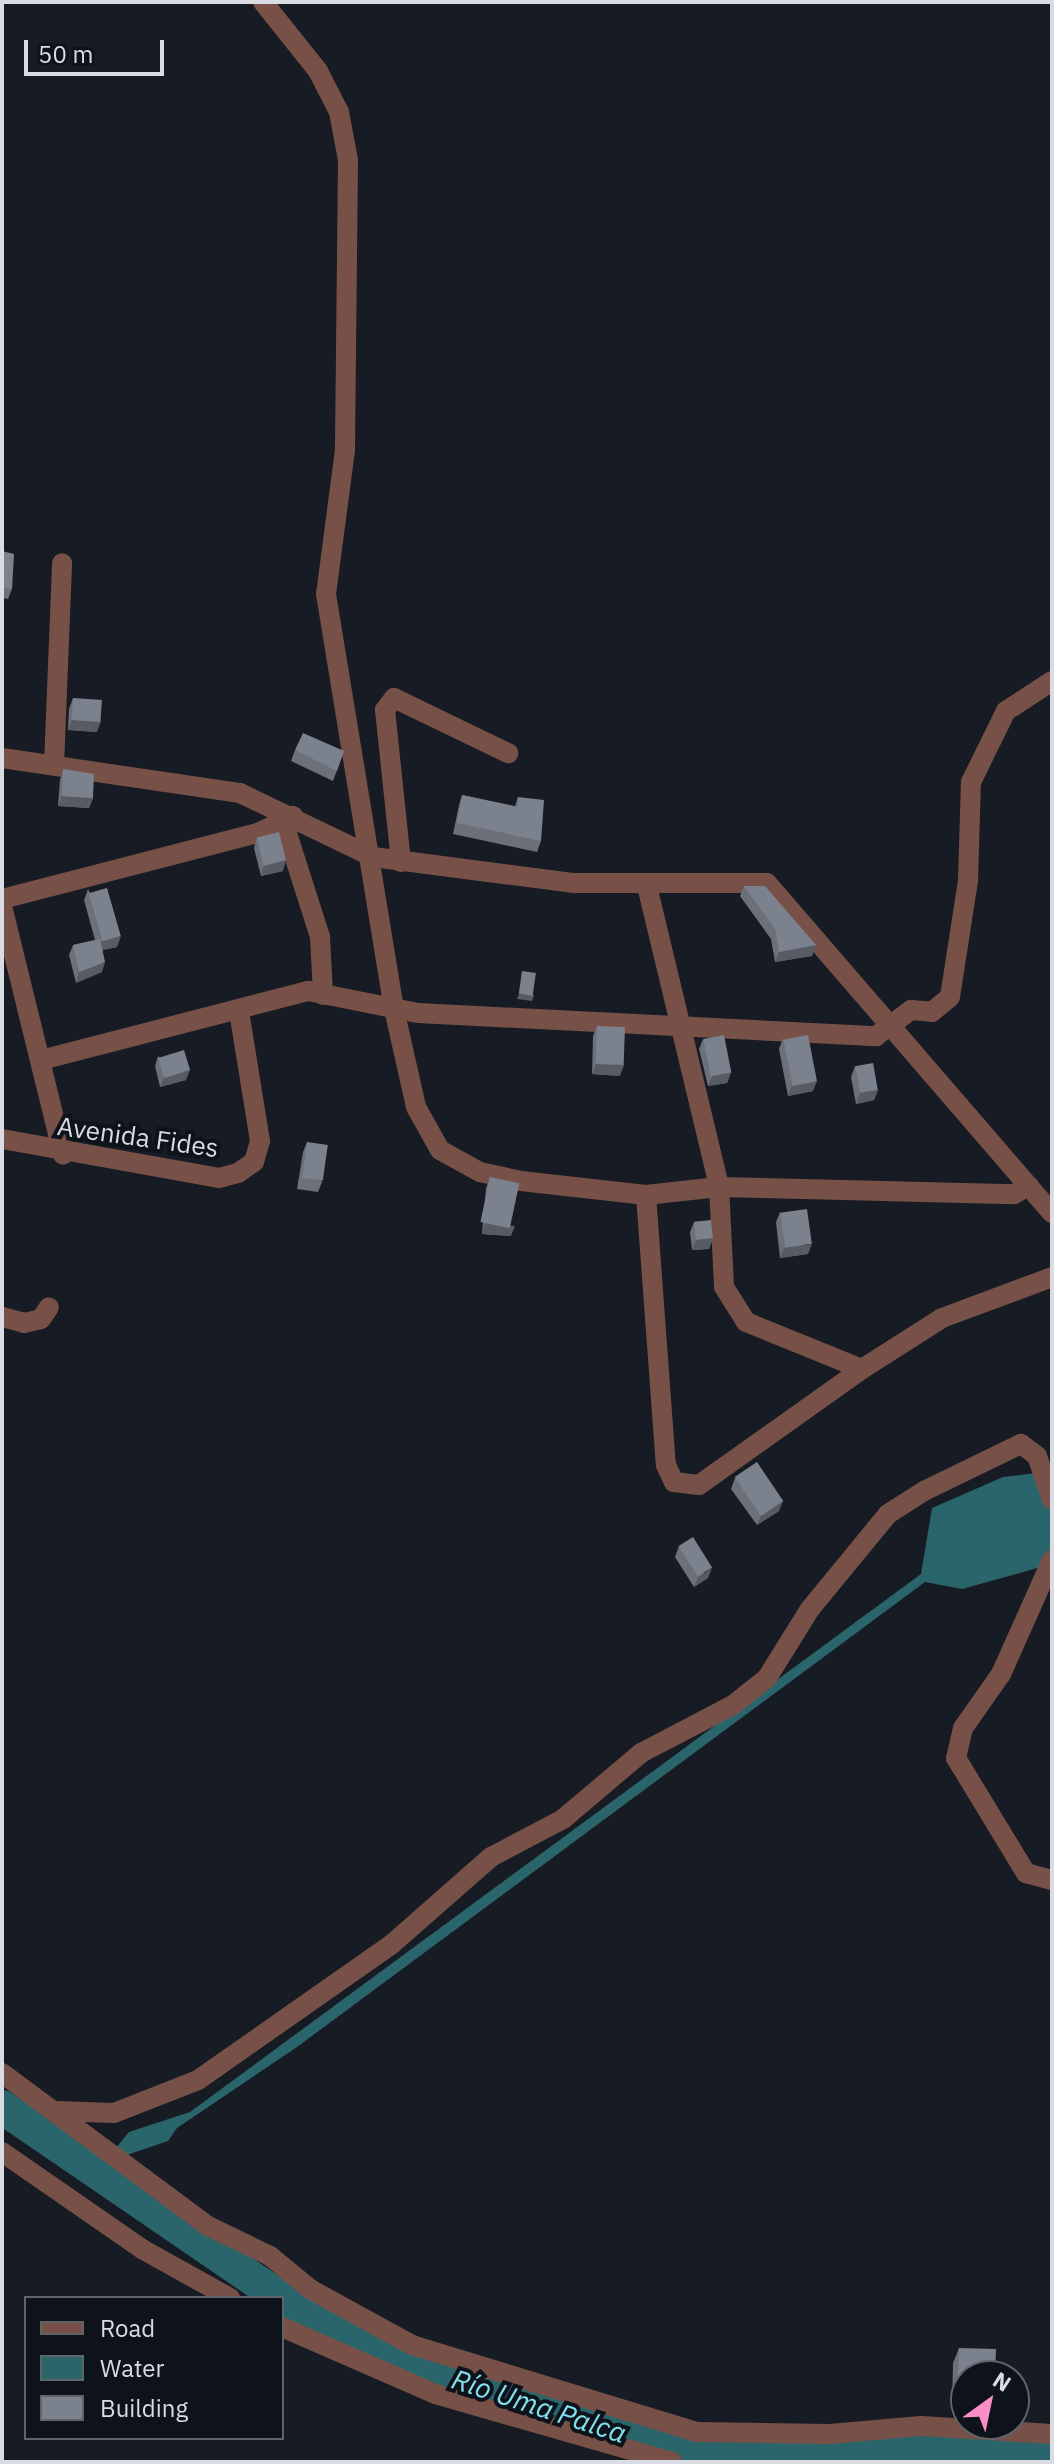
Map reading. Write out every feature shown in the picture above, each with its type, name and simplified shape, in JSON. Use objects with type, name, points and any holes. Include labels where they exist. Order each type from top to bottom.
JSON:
[{"type":"street","points":[[263,2],[318,71],[339,112],[348,160],[345,450],[326,594],[373,857],[394,1009],[416,1107],[440,1150],[480,1172],[521,1181],[646,1195],[719,1187],[1014,1194],[1029,1186]]},
{"type":"street","points":[[54,765],[62,563]]},
{"type":"street","points":[[45,1059],[308,991],[394,1009],[679,1031],[876,1036],[911,1010],[932,1012],[950,997],[968,881],[971,782],[1006,711],[1052,681]]},
{"type":"street","points":[[401,862],[385,710],[394,698],[508,753]]},
{"type":"street","points":[[2,758],[240,793],[289,820],[373,857],[401,862],[647,886],[767,883],[1052,1213]]},
{"type":"street","points":[[2,899],[289,820]]},
{"type":"street","points":[[289,820],[320,937],[323,995]]},
{"type":"street","points":[[647,886],[679,1031],[719,1187],[730,1306],[746,1322],[862,1369]]},
{"type":"street","points":[[2,906],[45,1059],[63,1155]]},
{"type":"street","name":"Avenida Fides","points":[[2,1139],[63,1155],[219,1178],[247,1168],[260,1141],[239,1011]]},
{"type":"street","points":[[646,1195],[666,1471],[674,1482],[699,1485],[862,1369],[942,1318],[1052,1277]]},
{"type":"street","points":[[2,1317],[24,1323],[41,1319],[49,1307]]},
{"type":"street","points":[[56,2111],[114,2113],[198,2080],[392,1944],[491,1857],[563,1819],[641,1753],[733,1705],[767,1678],[872,1532],[924,1491],[1021,1444],[1037,1456],[1052,1499]]},
{"type":"street","points":[[1049,1570],[1001,1674],[963,1728],[956,1758],[1026,1873],[1052,1880]]},
{"type":"street","points":[[2,2073],[208,2226],[270,2256],[310,2289],[412,2345],[697,2432],[830,2434],[921,2426],[1052,2434]]},
{"type":"street","points":[[2,2152],[142,2249],[226,2296]]},
{"type":"street","points":[[284,2328],[435,2394],[672,2462]]},
{"type":"water","points":[[1052,1471],[1052,1564],[962,1589],[925,1582],[297,2047],[177,2128],[168,2141],[124,2156],[116,2148],[129,2132],[190,2112],[921,1574],[932,1508],[1003,1477]]},
{"type":"building","points":[[2,551],[14,554],[12,589],[2,587]]},
{"type":"building","points":[[73,698],[102,700],[100,722],[71,720]]},
{"type":"building","points":[[303,733],[344,751],[337,771],[295,750]]},
{"type":"building","points":[[63,769],[94,774],[93,798],[62,796]]},
{"type":"building","points":[[462,795],[517,807],[518,797],[544,800],[541,841],[457,823]]},
{"type":"building","points":[[279,832],[286,860],[264,866],[257,838]]},
{"type":"building","points":[[744,886],[765,886],[816,945],[779,952],[775,929]]},
{"type":"building","points":[[107,888],[121,936],[103,941],[89,893]]},
{"type":"building","points":[[100,939],[105,962],[79,972],[73,945]]},
{"type":"building","points":[[522,971],[536,973],[533,996],[519,994]]},
{"type":"building","points":[[597,1026],[625,1027],[624,1065],[596,1064]]},
{"type":"building","points":[[724,1035],[731,1072],[711,1076],[703,1039]]},
{"type":"building","points":[[808,1035],[817,1081],[792,1086],[783,1040]]},
{"type":"building","points":[[184,1050],[190,1070],[164,1078],[158,1058]]},
{"type":"building","points":[[873,1063],[878,1090],[860,1093],[855,1066]]},
{"type":"building","points":[[307,1142],[328,1145],[323,1181],[302,1178]]},
{"type":"building","points":[[490,1177],[519,1183],[510,1228],[480,1222]]},
{"type":"building","points":[[807,1209],[812,1244],[785,1247],[780,1213]]},
{"type":"building","points":[[711,1220],[713,1238],[696,1240],[694,1222]]},
{"type":"building","points":[[757,1462],[783,1501],[761,1516],[735,1477]]},
{"type":"building","points":[[693,1537],[712,1568],[698,1577],[679,1546]]},
{"type":"building","points":[[959,2348],[996,2349],[996,2360],[958,2360]]},
{"type":"waterway","name":"Río Uma Palca","points":[[2,2107],[278,2296]]},
{"type":"waterway","points":[[75,2158],[82,2151],[101,2155]]},
{"type":"waterway","name":"Río Uma Palca","points":[[284,2300],[404,2362],[647,2441],[743,2453],[976,2450],[1052,2458]]},
{"type":"waterway","points":[[843,2452],[856,2462]]}]
